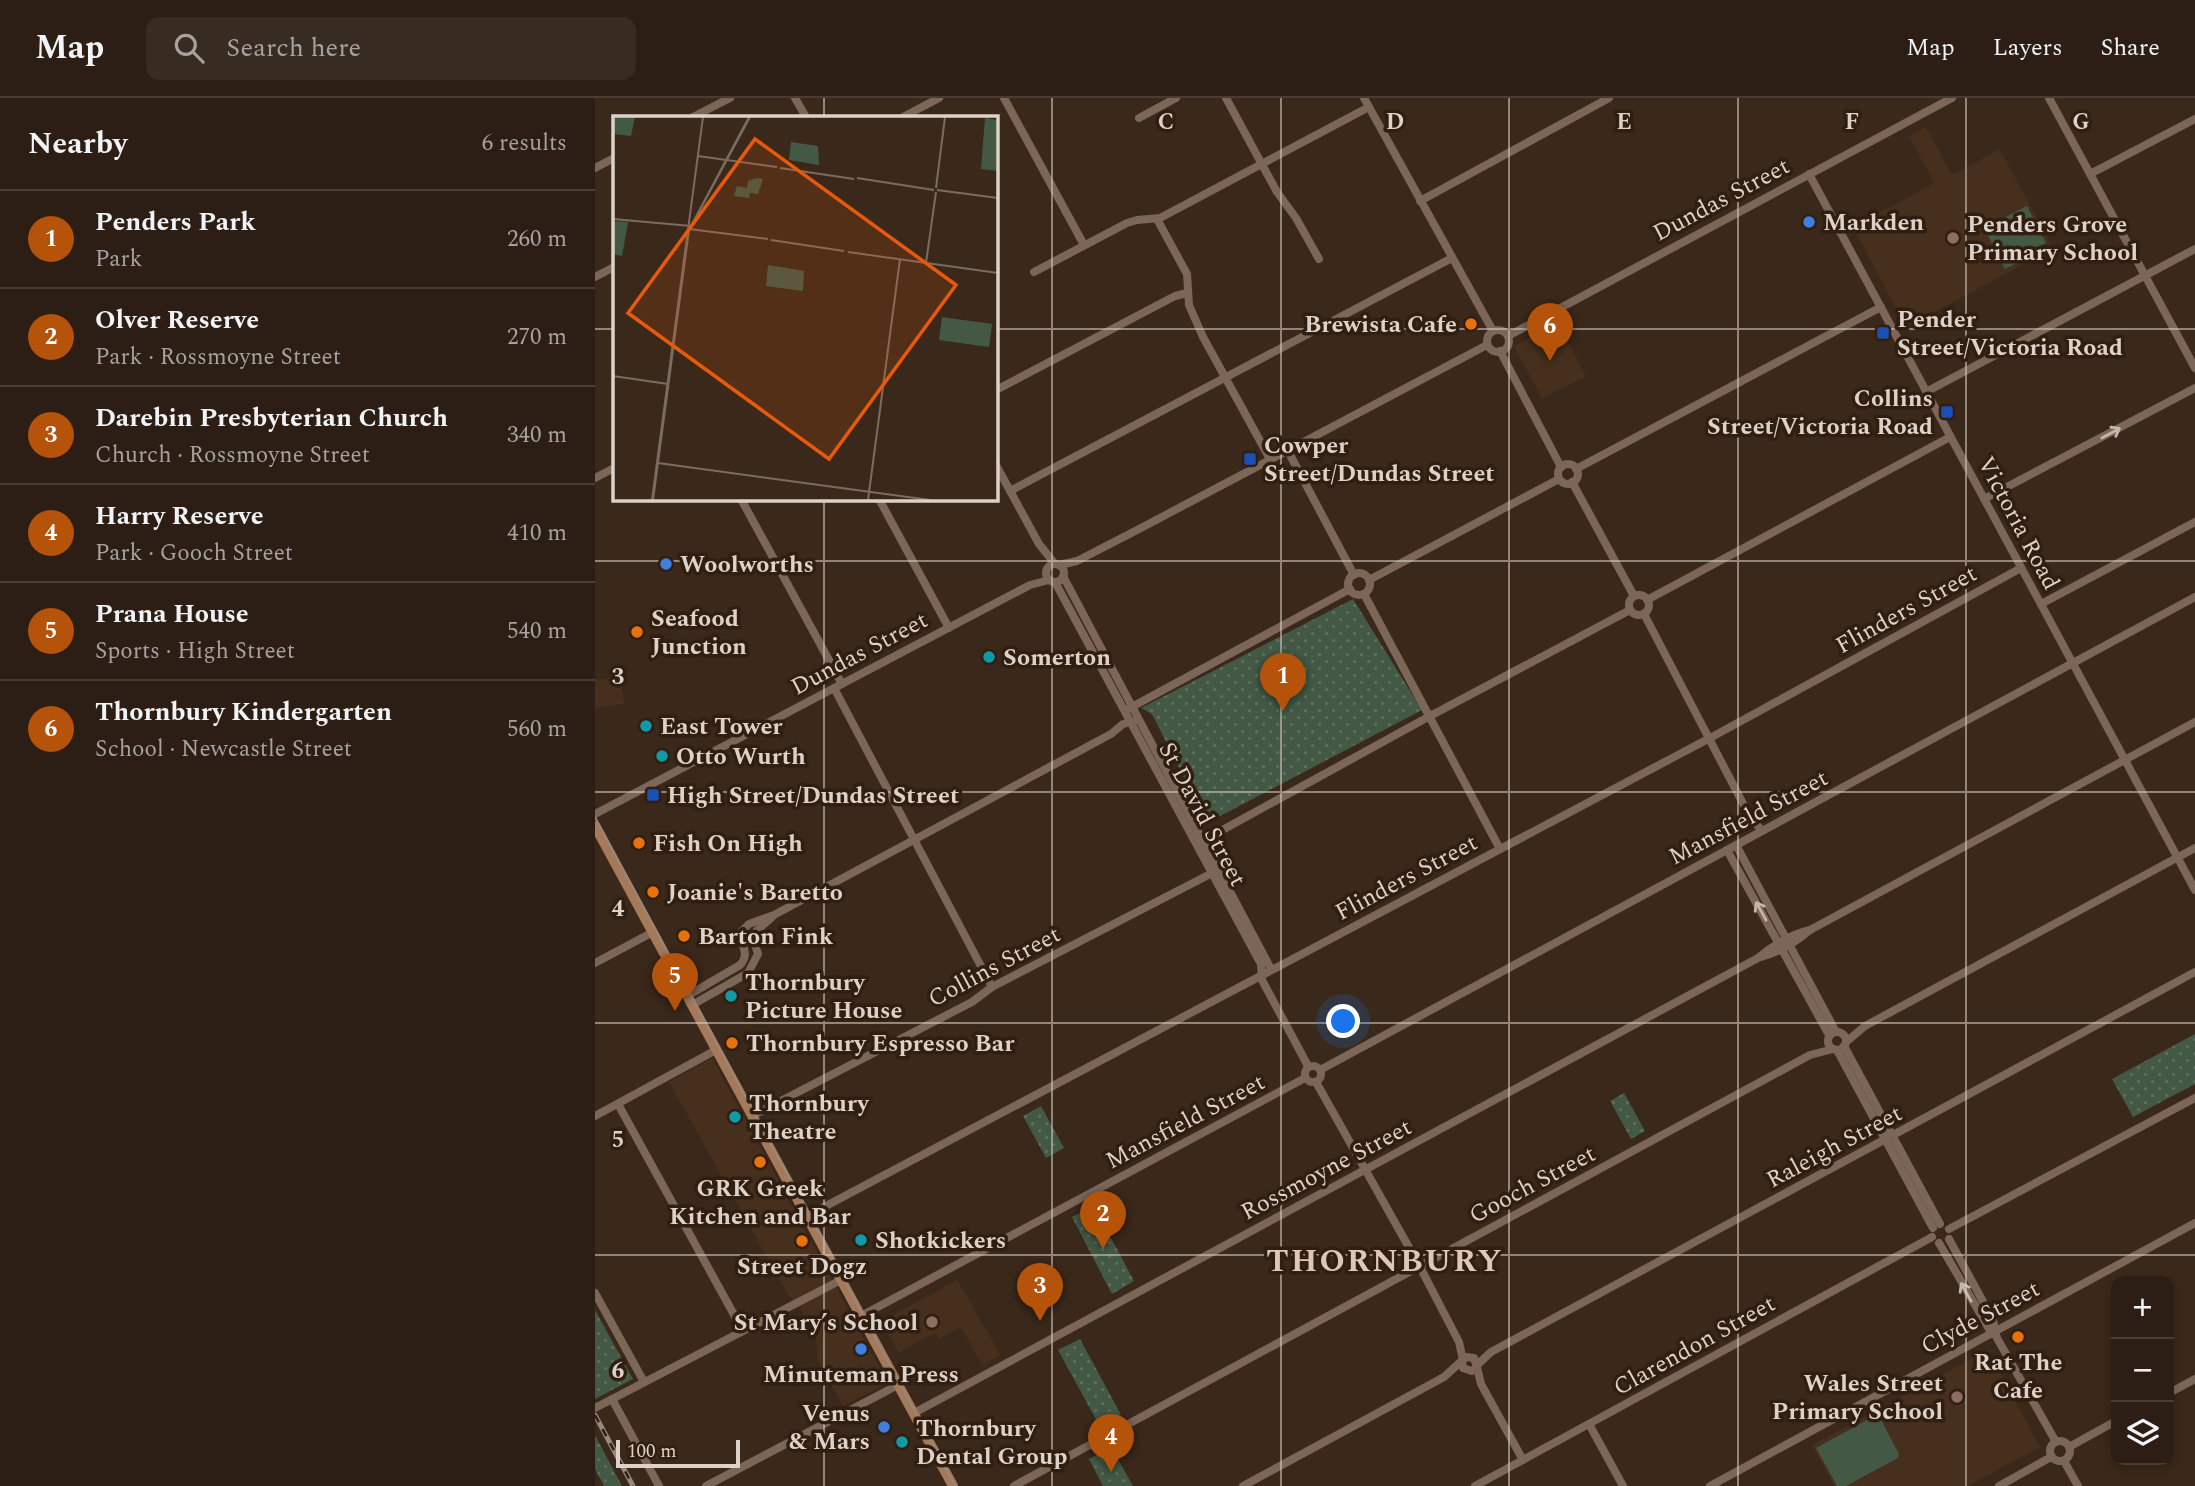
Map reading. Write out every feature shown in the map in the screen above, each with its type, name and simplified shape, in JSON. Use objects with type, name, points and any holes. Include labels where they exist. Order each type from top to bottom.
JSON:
[{"type":"main road","points":[[595,826],[953,1486]]},
{"type":"street","points":[[695,116],[730,98]]},
{"type":"street","points":[[795,98],[805,116]]},
{"type":"street","points":[[905,116],[939,98]]},
{"type":"street","points":[[1004,98],[1084,245]]},
{"type":"street","points":[[1139,118],[1176,98]]},
{"type":"street","points":[[1226,98],[1261,164],[1319,258]]},
{"type":"street","points":[[1364,98],[1493,331]]},
{"type":"street","points":[[1420,201],[1609,98]]},
{"type":"street","name":"Dundas Street","points":[[1508,336],[1952,98]]},
{"type":"street","points":[[2049,98],[2195,368]]},
{"type":"street","points":[[1034,272],[1132,221],[1157,219],[1369,107]]},
{"type":"street","points":[[2090,174],[2195,120]]},
{"type":"street","points":[[595,168],[613,159]]},
{"type":"street","name":"Victoria Road","points":[[1809,174],[2195,890]]},
{"type":"street","points":[[1157,219],[1187,274],[1187,301],[1203,337],[1270,459]]},
{"type":"street","points":[[1926,392],[2195,249]]},
{"type":"street","points":[[1010,491],[1452,258]]},
{"type":"street","points":[[595,277],[613,268]]},
{"type":"street","points":[[997,389],[1175,296],[1187,293]]},
{"type":"street","points":[[1576,469],[1881,307]]},
{"type":"street","points":[[1500,329],[1508,336],[1508,345],[1500,351],[1494,351],[1487,345],[1488,335],[1493,331],[1500,329]]},
{"type":"street","name":"Dundas Street","points":[[595,814],[1487,345]]},
{"type":"street","points":[[1500,351],[1561,467]]},
{"type":"street","points":[[1984,499],[2195,388]]},
{"type":"street","points":[[1647,600],[1950,437]]},
{"type":"street","points":[[1288,450],[1354,575]]},
{"type":"street","points":[[1569,464],[1576,469],[1576,478],[1572,482],[1564,483],[1559,479],[1561,467],[1569,464]]},
{"type":"street","name":"St David Street","points":[[997,467],[1271,970]]},
{"type":"street","points":[[595,478],[613,469]]},
{"type":"street","points":[[1369,580],[1559,479]]},
{"type":"street","points":[[1572,482],[1634,596]]},
{"type":"street","points":[[742,500],[914,840],[992,987]]},
{"type":"street","points":[[880,500],[949,628]]},
{"type":"street","points":[[2041,604],[2195,522]]},
{"type":"street","name":"Flinders Street","points":[[807,1216],[1710,738],[2021,568]]},
{"type":"street","points":[[1361,574],[1369,580],[1370,587],[1364,594],[1357,595],[1350,589],[1349,582],[1354,575],[1361,574]]},
{"type":"street","points":[[1129,708],[1350,589]]},
{"type":"street","points":[[1364,594],[1500,849]]},
{"type":"street","points":[[1640,595],[1647,600],[1648,609],[1644,614],[1638,615],[1630,610],[1629,601],[1634,596],[1640,595]]},
{"type":"street","name":"Mansfield Street","points":[[1320,1070],[2195,597]]},
{"type":"street","points":[[1200,843],[1630,610]]},
{"type":"street","points":[[1644,614],[1759,833]]},
{"type":"street","points":[[690,1001],[751,969],[758,954],[752,935],[774,915],[1134,722]]},
{"type":"street","name":"Rossmoyne Street","points":[[913,1413],[2195,722]]},
{"type":"street","points":[[1736,845],[1784,944],[1833,1035]]},
{"type":"street","name":"Gooch Street","points":[[1810,1055],[1840,1047],[1865,1026],[2195,848]]},
{"type":"street","points":[[1727,850],[1784,944]]},
{"type":"street","name":"St David Street","points":[[1215,871],[1261,965],[1262,981],[1308,1066]]},
{"type":"street","name":"Collins Street","points":[[752,1116],[972,1002],[992,987],[1215,871]]},
{"type":"street","points":[[595,963],[653,932]]},
{"type":"street","name":"Raleigh Street","points":[[1243,1486],[2195,972]]},
{"type":"street","name":"Gooch Street","points":[[1014,1486],[1810,1055],[1833,1035],[1865,1026]]},
{"type":"street","points":[[1833,1035],[1828,1045],[1840,1047]]},
{"type":"street","points":[[1833,1035],[1845,1037],[1840,1047]]},
{"type":"street","points":[[1840,1047],[1936,1233],[2056,1442]]},
{"type":"street","points":[[595,1116],[716,1050]]},
{"type":"street","points":[[1308,1066],[1316,1066],[1320,1070],[1320,1078],[1316,1082],[1309,1082],[1305,1078],[1304,1073],[1308,1066]]},
{"type":"street","name":"Mansfield Street","points":[[861,1316],[1305,1078]]},
{"type":"street","points":[[1316,1082],[1420,1267],[1523,1460]]},
{"type":"street","points":[[1936,1233],[1949,1234],[2195,1098]]},
{"type":"street","points":[[618,1104],[743,1331]]},
{"type":"street","name":"Clyde Street","points":[[1710,1486],[2195,1223]]},
{"type":"street","name":"Clarendon Street","points":[[1475,1486],[1936,1233],[1949,1234]]},
{"type":"street","points":[[1949,1234],[1994,1333]]},
{"type":"street","points":[[595,1408],[841,1280]]},
{"type":"street","points":[[595,1293],[644,1382]]},
{"type":"street","points":[[2174,1390],[2195,1379]]},
{"type":"street","points":[[706,1486],[898,1385]]},
{"type":"street","points":[[612,1399],[659,1486]]},
{"type":"street","points":[[1590,1424],[1623,1486]]},
{"type":"street","points":[[2069,1447],[2111,1424]]},
{"type":"street","points":[[2062,1441],[2069,1447],[2069,1456],[2064,1461],[2059,1462],[2051,1457],[2050,1449],[2056,1442],[2062,1441]]},
{"type":"street","points":[[2000,1486],[2051,1457]]},
{"type":"street","points":[[2064,1461],[2078,1486]]},
{"type":"shaded area","name":"Penders Grove Primary School","points":[[1926,127],[1952,175],[2000,149],[2053,249],[1906,327],[1853,227],[1934,183],[1909,136]]},
{"type":"shaded area","points":[[1558,323],[1586,376],[1542,399],[1514,346]]},
{"type":"shaded area","points":[[621,676],[624,704],[595,708],[595,680]]},
{"type":"shaded area","points":[[712,1058],[888,1383],[843,1406],[818,1361],[816,1338],[802,1311],[787,1293],[669,1082]]},
{"type":"shaded area","name":"St Mary’s School","points":[[957,1280],[1001,1355],[982,1365],[961,1327],[940,1339],[937,1334],[927,1337],[898,1353],[882,1321]]},
{"type":"shaded area","name":"Wales Street Primary School","points":[[1988,1350],[2040,1447],[1968,1486],[1834,1486],[1812,1445]]},
{"type":"green space","points":[[2027,206],[2046,243],[2024,254],[2026,258],[2005,269],[1984,228]]},
{"type":"green space","points":[[1353,599],[1422,710],[1207,823],[1152,714],[1141,708]]},
{"type":"green space","points":[[2195,1034],[2195,1084],[2133,1117],[2112,1079]]},
{"type":"green space","points":[[1624,1093],[1645,1131],[1631,1139],[1610,1101]]},
{"type":"green space","points":[[1041,1106],[1064,1148],[1046,1158],[1023,1116]]},
{"type":"green space","points":[[1094,1206],[1134,1281],[1112,1294],[1072,1217]]},
{"type":"green space","points":[[595,1310],[633,1379],[595,1399]]},
{"type":"green space","points":[[1080,1339],[1121,1415],[1099,1425],[1058,1350]]},
{"type":"green space","points":[[1878,1414],[1899,1454],[1898,1458],[1846,1486],[1837,1486],[1816,1448]]},
{"type":"green space","points":[[595,1435],[622,1486],[604,1486],[595,1469]]},
{"type":"green space","points":[[1111,1447],[1133,1486],[1103,1486],[1089,1459]]},
{"type":"tram line","points":[[595,817],[955,1486]]},
{"type":"railway","points":[[595,1415],[633,1486]]},
{"type":"place","name":"Markden","points":[[1809,222]]},
{"type":"place","name":"Penders Grove Primary School","points":[[1953,238]]},
{"type":"place","name":"Brewista Cafe","points":[[1471,324]]},
{"type":"place","name":"Pender Street/Victoria Road","points":[[1883,333]]},
{"type":"place","name":"Thornbury Kindergarten","points":[[1550,361]]},
{"type":"place","name":"Collins Street/Victoria Road","points":[[1947,412]]},
{"type":"place","name":"Cowper Street/Dundas Street","points":[[1250,459]]},
{"type":"place","name":"Woolworths","points":[[666,564]]},
{"type":"place","name":"Seafood Junction","points":[[637,632]]},
{"type":"place","name":"Somerton","points":[[989,657]]},
{"type":"place","name":"Penders Park","points":[[1283,711]]},
{"type":"place","name":"East Tower","points":[[646,726]]},
{"type":"place","name":"Otto Wurth","points":[[662,756]]},
{"type":"place","name":"High Street/Dundas Street","points":[[653,795]]},
{"type":"place","name":"Fish On High","points":[[639,843]]},
{"type":"place","name":"Joanie's Baretto","points":[[653,892]]},
{"type":"place","name":"Barton Fink","points":[[684,936]]},
{"type":"place","name":"Thornbury Picture House","points":[[731,996]]},
{"type":"place","name":"Prana House","points":[[675,1011]]},
{"type":"place","name":"Thornbury Espresso Bar","points":[[732,1043]]},
{"type":"place","name":"Thornbury Theatre","points":[[735,1117]]},
{"type":"place","name":"GRK Greek Kitchen and Bar","points":[[760,1162]]},
{"type":"place","name":"Shotkickers","points":[[861,1240]]},
{"type":"place","name":"Street Dogz","points":[[802,1241]]},
{"type":"place","name":"Olver Reserve","points":[[1103,1249]]},
{"type":"place","name":"Darebin Presbyterian Church","points":[[1040,1321]]},
{"type":"place","name":"St Mary’s School","points":[[932,1322]]},
{"type":"place","name":"Rat The Cafe","points":[[2018,1337]]},
{"type":"place","name":"Minuteman Press","points":[[861,1349]]},
{"type":"place","name":"Wales Street Primary School","points":[[1957,1397]]},
{"type":"place","name":"Venus & Mars","points":[[884,1427]]},
{"type":"place","name":"Thornbury Dental Group","points":[[902,1442]]},
{"type":"place","name":"Harry Reserve","points":[[1111,1472]]},
{"type":"district","name":"THORNBURY","points":[[1385,1260]]}]
